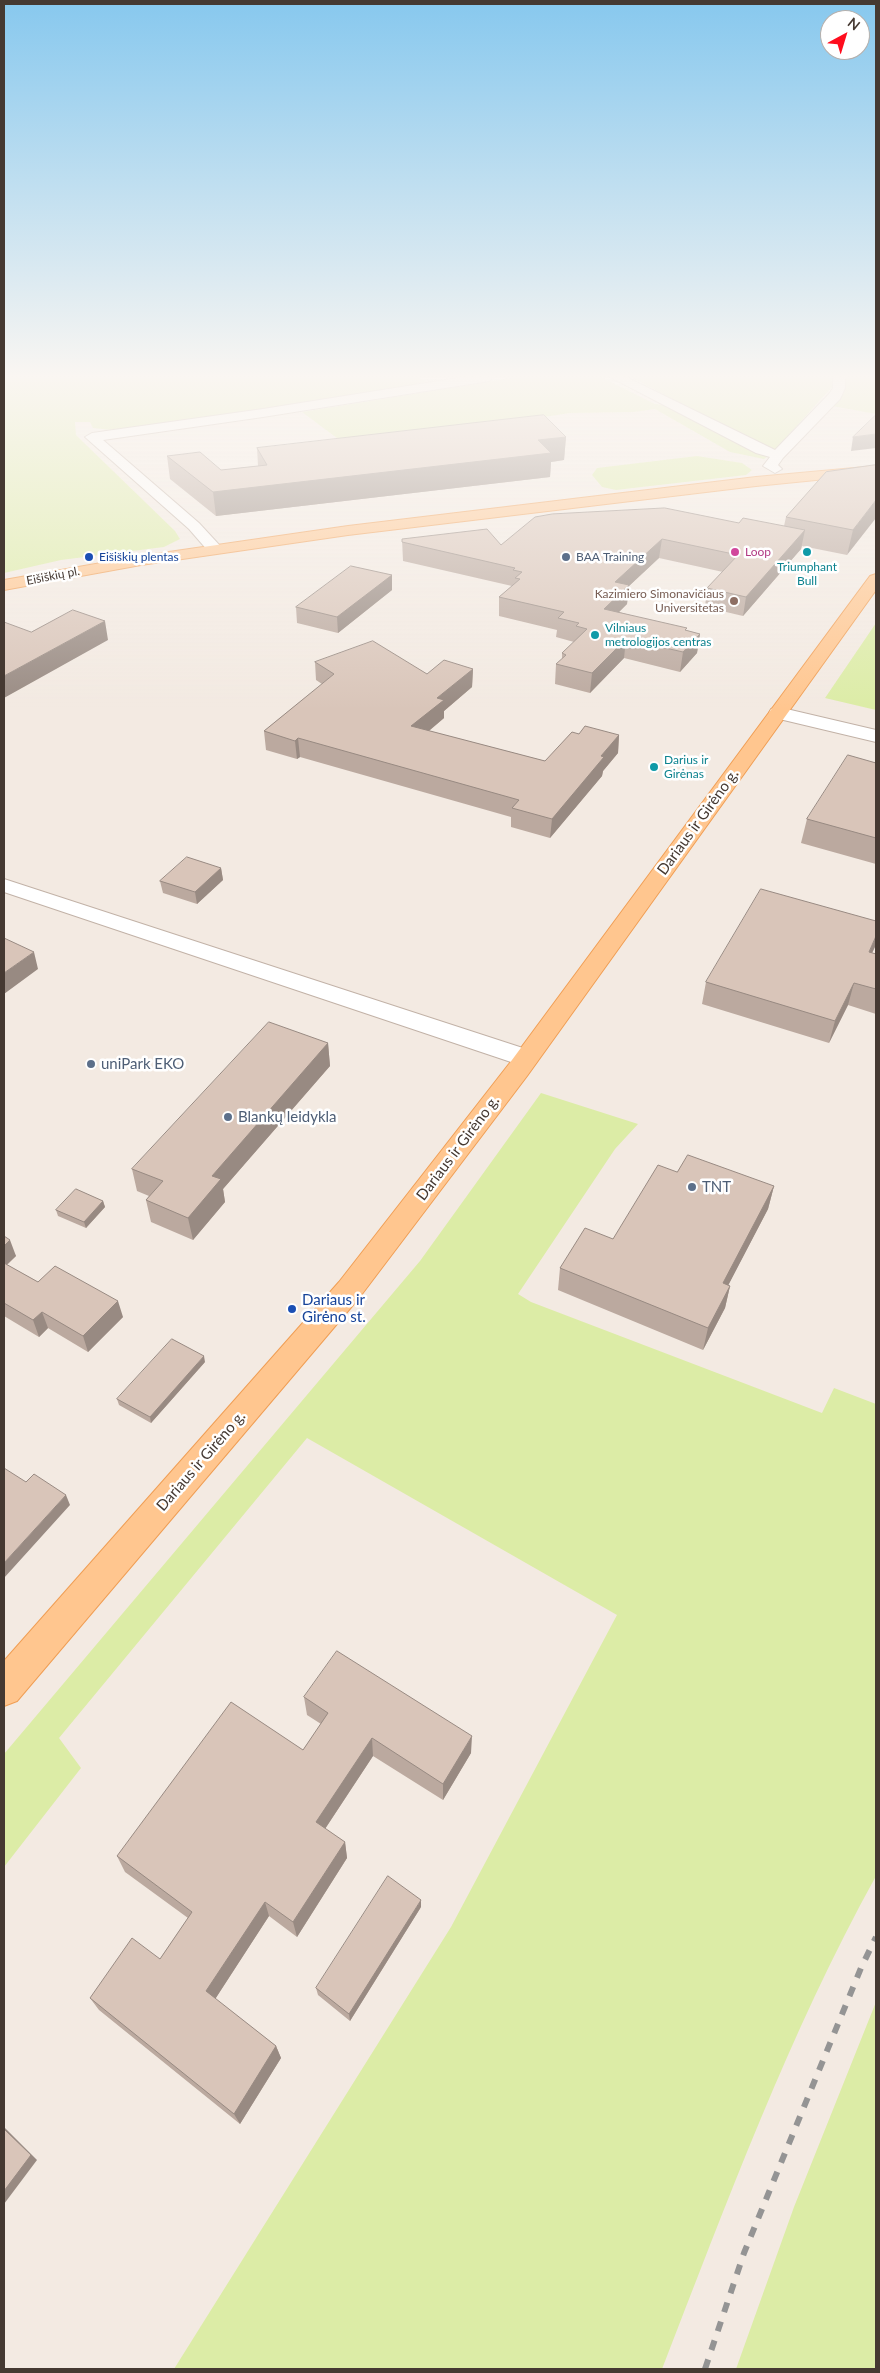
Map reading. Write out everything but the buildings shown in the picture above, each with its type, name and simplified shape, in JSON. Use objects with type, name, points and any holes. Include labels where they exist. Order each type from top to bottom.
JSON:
[{"type":"main road","name":"Eišiškių pl.","points":[[4,585],[215,549],[464,516],[705,488]]},
{"type":"main road","name":"Dariaus ir Girėno g.","points":[[4,1688],[349,1290],[526,1058],[876,579]]},
{"type":"street","points":[[150,488],[194,526],[215,549]]},
{"type":"street","points":[[778,713],[876,736]]},
{"type":"street","points":[[4,885],[526,1058]]},
{"type":"green space","points":[[4,488],[130,488],[175,531],[180,539],[164,547],[61,560],[4,573]]},
{"type":"green space","points":[[605,488],[636,488],[616,490]]},
{"type":"green space","points":[[876,623],[876,710],[825,698]]},
{"type":"green space","points":[[541,1093],[638,1124],[615,1149],[518,1294],[531,1302],[822,1413],[834,1388],[876,1404],[876,1876],[844,1935],[787,2057],[735,2181],[662,2369],[174,2369],[451,1927],[617,1615],[307,1438],[59,1738],[81,1768],[4,1867],[4,1754],[420,1261]]},
{"type":"green space","points":[[876,2002],[876,2369],[736,2369],[794,2207]]},
{"type":"railway","points":[[705,2369],[744,2253],[861,1968],[876,1937]]},
{"type":"place","name":"Loop","points":[[735,552]]},
{"type":"place","name":"Triumphant Bull","points":[[807,552]]},
{"type":"place","name":"Eišiškių plentas","points":[[89,557]]},
{"type":"place","name":"BAA Training","points":[[566,557]]},
{"type":"place","name":"Kazimiero Simonavičiaus Universitetas","points":[[734,601]]},
{"type":"place","name":"Vilniaus metrologijos centras","points":[[595,635]]},
{"type":"place","name":"Darius ir Girėnas","points":[[654,767]]},
{"type":"place","name":"uniPark EKO","points":[[91,1064]]},
{"type":"place","name":"Blankų leidykla","points":[[228,1117]]},
{"type":"place","name":"TNT","points":[[692,1187]]},
{"type":"place","name":"Dariaus ir Girėno st.","points":[[292,1309]]}]
